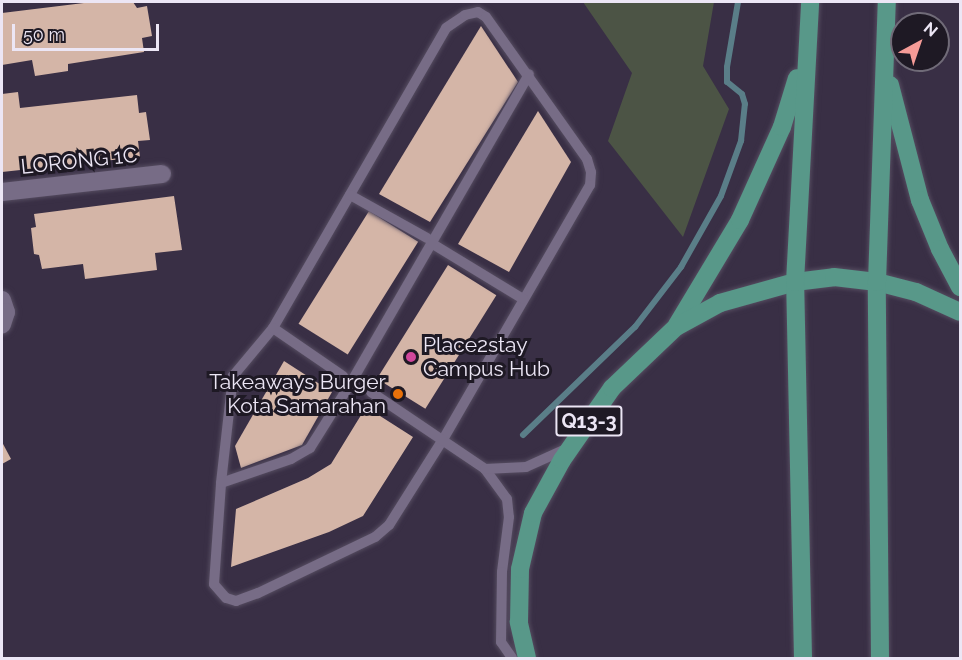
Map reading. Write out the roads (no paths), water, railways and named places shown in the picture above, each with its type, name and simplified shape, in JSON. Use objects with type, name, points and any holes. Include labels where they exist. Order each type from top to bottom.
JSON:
[{"type":"highway","points":[[803,658],[795,282],[805,54],[810,2]]},
{"type":"highway","points":[[880,658],[877,282],[887,2]]},
{"type":"highway","points":[[676,327],[740,220],[782,127],[805,54]]},
{"type":"highway","points":[[884,60],[920,200],[940,249],[960,288]]},
{"type":"highway","name":"Q13-3","points":[[527,658],[519,622],[520,569],[533,513],[572,446],[612,388],[676,327],[720,303],[795,282],[834,277],[877,282],[916,292],[960,312]]},
{"type":"street","name":"LORONG 1C","points":[[2,192],[162,174]]},
{"type":"lane","points":[[478,12],[486,17],[529,74],[587,159],[591,172],[590,185],[585,195],[442,441],[389,525],[375,537],[236,601],[226,598],[214,584],[231,383],[233,376],[273,328],[350,195],[446,28],[456,20],[478,12]]},
{"type":"lane","points":[[221,483],[291,459],[310,448],[352,381],[529,74]]},
{"type":"lane","points":[[350,195],[524,299]]},
{"type":"lane","points":[[273,328],[343,376]]},
{"type":"lane","points":[[371,392],[485,469],[507,499],[509,517],[502,572],[501,642],[512,658]]},
{"type":"lane","points":[[485,469],[526,467],[572,446]]},
{"type":"waterway","points":[[523,435],[635,327],[681,267],[721,196],[741,141],[745,104],[742,94],[727,82],[727,67],[738,2]]},
{"type":"place","name":"Place2stay Campus Hub","points":[[411,357]]},
{"type":"place","name":"Takeaways Burger Kota Samarahan","points":[[398,394]]}]
